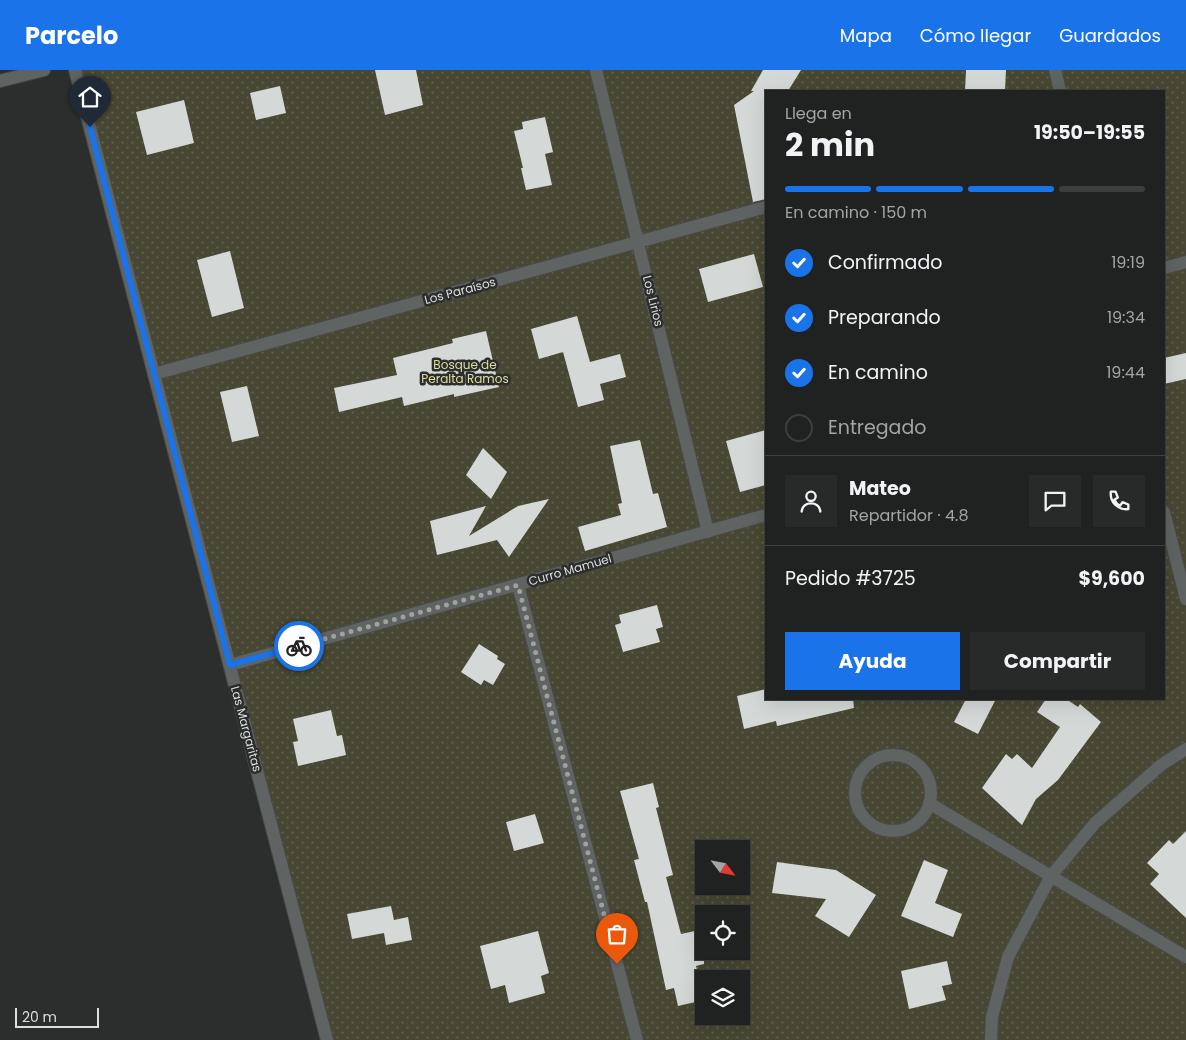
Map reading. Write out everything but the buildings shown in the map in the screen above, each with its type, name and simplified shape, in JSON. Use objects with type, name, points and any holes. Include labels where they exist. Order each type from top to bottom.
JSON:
[{"type":"street","points":[[0,81],[44,70]]},
{"type":"street","name":"Las Margaritas","points":[[75,70],[327,1040]]},
{"type":"street","name":"Los Lirios","points":[[596,70],[708,532]]},
{"type":"street","points":[[1055,70],[1060,90]]},
{"type":"street","name":"Los Paraísos","points":[[154,374],[765,207]]},
{"type":"street","points":[[1165,268],[1186,262]]},
{"type":"street","name":"Curro Mamuel","points":[[230,665],[765,515]]},
{"type":"street","points":[[1165,516],[1186,598]]},
{"type":"street","points":[[518,585],[637,1040]]},
{"type":"street","points":[[991,1040],[992,1017],[1008,957],[1051,876],[1095,822],[1161,765],[1186,749]]},
{"type":"street","points":[[903,756],[914,761],[923,769],[931,791],[930,803],[925,814],[906,829],[894,832],[882,830],[871,825],[862,817],[854,795],[856,783],[860,772],[879,757],[903,756]]},
{"type":"street","points":[[930,803],[1186,957]]},
{"type":"green space","name":"Bosque de Peralta Ramos","points":[[75,70],[1186,70],[1186,1040],[327,1040]]},
{"type":"way so far","points":[[299,646],[518,585],[617,964]]},
{"type":"route","points":[[90,127],[230,665],[299,646]]}]
